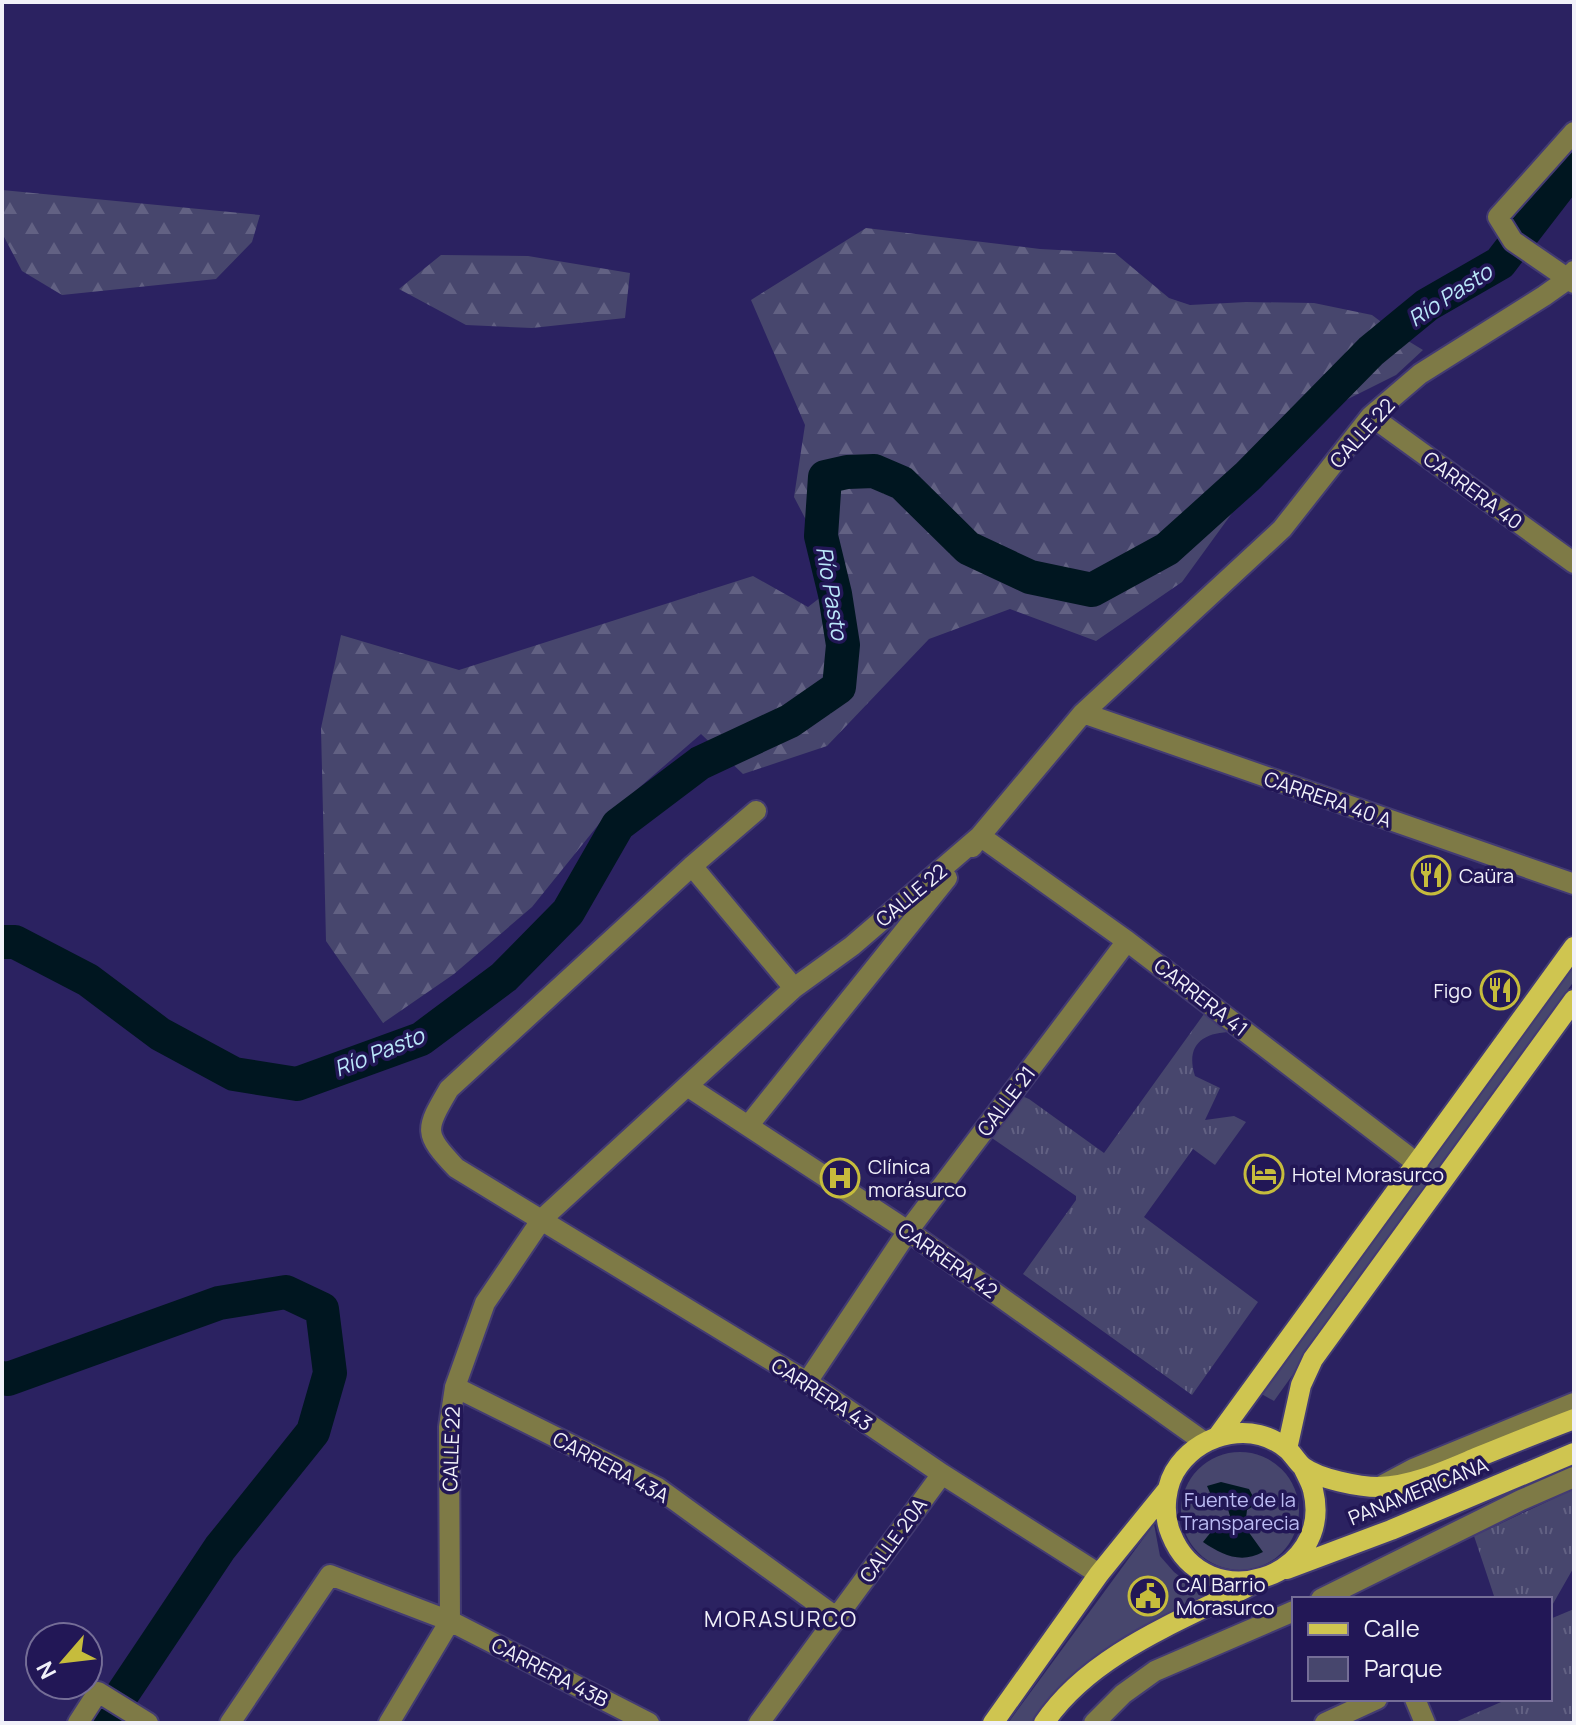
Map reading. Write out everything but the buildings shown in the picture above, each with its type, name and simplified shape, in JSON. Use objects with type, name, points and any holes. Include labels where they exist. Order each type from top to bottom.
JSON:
[{"type":"main road","points":[[1211,1439],[1396,1189],[1418,1164],[1574,947]]},
{"type":"main road","points":[[1287,1449],[1301,1385],[1313,1359],[1574,1000]]},
{"type":"main road","points":[[1303,1467],[1337,1480],[1380,1487],[1426,1478],[1574,1419]]},
{"type":"main road","points":[[1044,1723],[1083,1680],[1127,1649],[1279,1572],[1297,1556],[1310,1536],[1315,1513],[1313,1489],[1303,1467],[1287,1449],[1266,1437],[1242,1432],[1211,1439],[1188,1454],[1175,1470],[1168,1489],[1166,1511],[1170,1533],[1181,1552],[1196,1568],[1216,1578],[1237,1583],[1259,1580]]},
{"type":"main road","name":"PANAMERICANA","points":[[1279,1572],[1391,1530],[1574,1453]]},
{"type":"main road","points":[[993,1723],[1099,1574],[1168,1489]]},
{"type":"street","points":[[1572,278],[1549,268],[1513,241],[1498,217],[1574,132]]},
{"type":"street","name":"CALLE 22","points":[[450,1621],[449,1427],[455,1387],[485,1303],[542,1219],[794,988],[852,946],[980,836],[1083,713],[1282,529],[1371,416],[1420,374],[1572,278]]},
{"type":"street","name":"CARRERA 40","points":[[1371,416],[1571,555]]},
{"type":"street","name":"CARRERA 40 A","points":[[1083,713],[1574,884]]},
{"type":"street","name":"CARRERA 43","points":[[756,811],[449,1089],[430,1120],[430,1136],[456,1168],[807,1382],[942,1474],[1099,1574]]},
{"type":"street","points":[[748,1126],[980,836]]},
{"type":"street","name":"CARRERA 41","points":[[980,836],[1127,941],[1418,1164]]},
{"type":"street","points":[[692,866],[794,988]]},
{"type":"street","name":"CALLE 21","points":[[807,1382],[908,1231],[1127,941]]},
{"type":"street","name":"CARRERA 42","points":[[687,1086],[908,1231],[1211,1439]]},
{"type":"street","name":"CARRERA 43A","points":[[455,1387],[658,1488],[836,1617]]},
{"type":"street","points":[[1380,1487],[1413,1469],[1574,1403]]},
{"type":"street","name":"CALLE 20A","points":[[759,1723],[942,1474]]},
{"type":"street","points":[[1331,1597],[1362,1591],[1521,1500],[1574,1477]]},
{"type":"street","points":[[1512,1478],[1521,1500]]},
{"type":"street","name":"CARRERA 43B","points":[[230,1723],[330,1575],[450,1621],[649,1723]]},
{"type":"street","points":[[1094,1723],[1123,1694],[1155,1671],[1292,1612]]},
{"type":"street","points":[[389,1723],[450,1621]]},
{"type":"street","points":[[78,1723],[98,1692],[148,1723]]},
{"type":"street","points":[[1325,1723],[1373,1701]]},
{"type":"street","points":[[1416,1701],[1425,1723]]},
{"type":"green space","points":[[2,190],[260,215],[252,242],[216,279],[62,295],[22,271],[2,233]]},
{"type":"green space","points":[[866,228],[1040,249],[1115,253],[1169,298],[1190,305],[1314,303],[1372,315],[1423,350],[1396,375],[1318,414],[1235,509],[1182,582],[1096,641],[1010,609],[929,639],[827,746],[743,774],[701,734],[603,819],[532,907],[454,974],[383,1023],[326,941],[321,728],[341,635],[459,670],[753,576],[808,607],[839,583],[794,497],[805,425],[751,300]]},
{"type":"green space","points":[[441,255],[528,256],[630,273],[625,318],[532,328],[466,325],[399,289]]},
{"type":"green space","points":[[1574,949],[1574,981],[1274,1401],[1258,1392]]},
{"type":"green space","points":[[1204,1014],[1232,1032],[1205,1038],[1199,1042],[1192,1056],[1195,1076],[1220,1088],[1205,1120],[1234,1116],[1246,1122],[1215,1165],[1193,1149],[1144,1217],[1258,1302],[1192,1395],[1023,1274],[1076,1196],[989,1136],[1017,1094],[1029,1099],[1104,1153]]},
{"type":"green space","name":"Fuente de la Transparecia","points":[[1240,1452],[1262,1457],[1282,1469],[1294,1489],[1299,1511],[1294,1533],[1282,1553],[1262,1565],[1240,1570],[1218,1565],[1198,1553],[1186,1533],[1181,1511],[1186,1489],[1198,1469],[1218,1457]]},
{"type":"green space","points":[[1572,1490],[1574,1567],[1552,1606],[1552,1597],[1494,1597],[1474,1536]]},
{"type":"green space","points":[[1154,1524],[1160,1556],[1174,1572],[1207,1597],[1110,1648],[1067,1681],[1032,1723],[1008,1723]]},
{"type":"green space","points":[[1574,1609],[1574,1723],[1453,1723],[1503,1701],[1552,1701],[1552,1618]]},
{"type":"water","points":[[1221,1482],[1249,1489],[1257,1504],[1247,1510],[1245,1527],[1263,1552],[1239,1558],[1217,1551],[1203,1542],[1219,1522],[1230,1516],[1227,1506],[1211,1495],[1207,1486]]},
{"type":"waterway","name":"Río Pasto","points":[[2,942],[15,942],[88,980],[160,1034],[234,1074],[297,1084],[421,1039],[504,977],[568,912],[618,825],[700,763],[790,721],[839,687],[843,645],[821,536],[825,477],[874,471],[902,483],[968,548],[1030,577],[1092,590],[1167,549],[1248,476],[1371,351],[1427,305],[1500,263],[1574,167]]},
{"type":"waterway","name":"Río Pasto","points":[[2,1378],[8,1379],[219,1303],[286,1292],[322,1309],[330,1373],[313,1432],[220,1548],[103,1723]]},
{"type":"place","name":"Caüra","points":[[1431,875]]},
{"type":"place","name":"Figo","points":[[1500,990]]},
{"type":"place","name":"Hotel Morasurco","points":[[1264,1174]]},
{"type":"place","name":"Clínica morásurco","points":[[840,1178]]},
{"type":"place","name":"CAI Barrio Morasurco","points":[[1148,1596]]},
{"type":"district","name":"MORASURCO","points":[[781,1619]]}]
